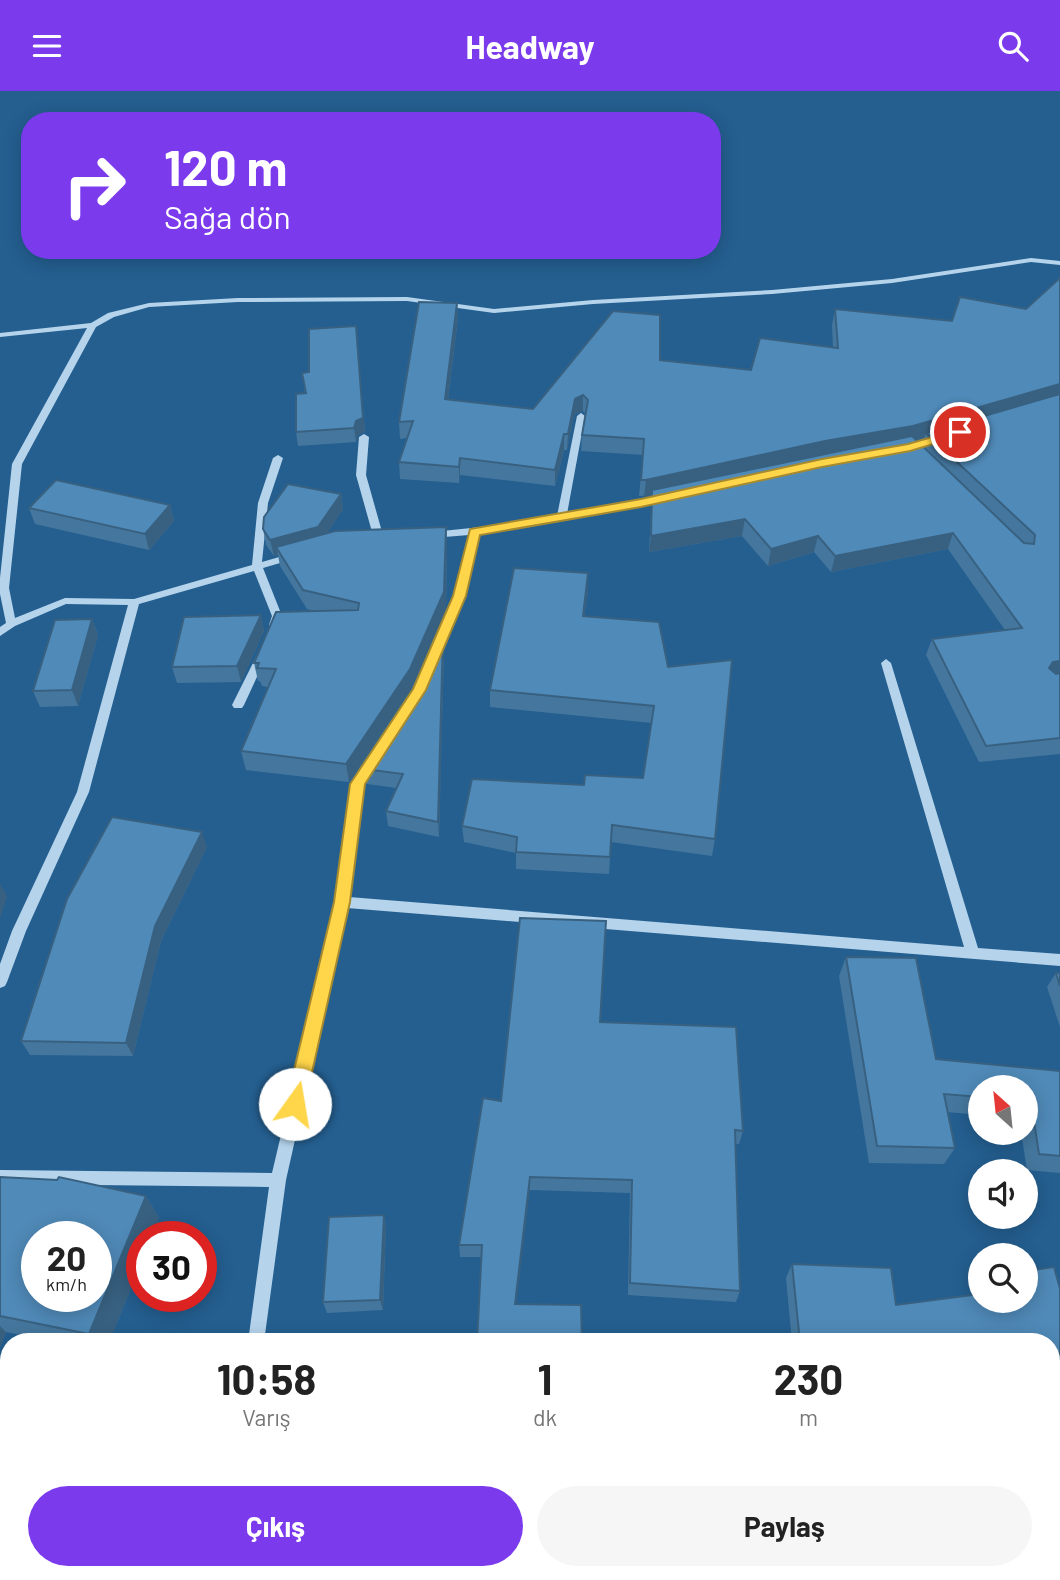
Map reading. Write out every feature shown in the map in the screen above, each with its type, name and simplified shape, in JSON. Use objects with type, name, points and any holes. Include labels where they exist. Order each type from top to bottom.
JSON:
[{"type":"street","points":[[0,335],[93,325],[111,315],[162,305],[238,300],[407,299],[494,311],[892,281],[1031,260],[1060,263]]},
{"type":"street","points":[[10,624],[4,589],[17,464],[93,325]]},
{"type":"street","points":[[561,518],[580,417]]},
{"type":"street","points":[[365,437],[361,475],[379,539]]},
{"type":"street","points":[[238,705],[270,638],[277,616],[257,565],[263,503],[278,458]]},
{"type":"street","points":[[419,535],[475,532],[680,494]]},
{"type":"street","points":[[412,700],[460,596],[475,532]]},
{"type":"street","points":[[365,541],[392,538]]},
{"type":"street","points":[[0,632],[10,624],[65,601],[134,602],[310,551]]},
{"type":"street","points":[[0,982],[19,931],[83,792],[134,602]]},
{"type":"street","points":[[886,663],[972,951]]},
{"type":"street","points":[[257,1333],[278,1180],[342,902],[358,784],[378,752]]},
{"type":"street","points":[[342,902],[1060,960]]},
{"type":"street","points":[[0,1177],[278,1180]]},
{"type":"building","points":[[1060,278],[1060,384],[913,426],[825,441],[641,480],[644,439],[582,435],[588,400],[583,395],[575,399],[568,434],[564,434],[555,470],[460,458],[459,467],[399,462],[413,421],[399,422],[419,302],[457,303],[445,399],[533,409],[613,311],[660,315],[660,360],[751,370],[760,338],[838,348],[835,309],[952,321],[960,297],[1026,309]]},
{"type":"building","points":[[356,326],[363,418],[356,421],[354,428],[296,432],[296,394],[306,393],[302,373],[309,372],[309,329]]},
{"type":"building","points":[[1060,394],[1060,661],[1053,662],[1049,668],[1056,674],[1060,673],[1060,738],[986,746],[932,639],[1022,628],[953,533],[835,556],[818,536],[771,549],[745,519],[651,536],[652,490],[912,436],[1024,543],[1034,544],[1035,535],[926,433]]},
{"type":"building","points":[[56,480],[170,505],[145,534],[29,508]]},
{"type":"building","points":[[288,484],[341,494],[318,527],[270,540],[263,529],[264,517]]},
{"type":"building","points":[[446,527],[444,592],[410,669],[346,764],[241,751],[276,669],[257,668],[259,663],[254,663],[276,612],[358,610],[359,603],[303,590],[276,547],[335,531]]},
{"type":"building","points":[[514,568],[588,573],[583,616],[659,622],[668,667],[732,660],[715,839],[612,825],[610,857],[516,852],[517,837],[462,826],[472,779],[584,785],[585,775],[643,778],[654,706],[490,690]]},
{"type":"building","points":[[261,615],[237,666],[172,667],[184,617]]},
{"type":"building","points":[[92,619],[72,690],[33,691],[55,620]]},
{"type":"building","points":[[443,635],[438,822],[386,811],[403,774],[364,769],[426,676]]},
{"type":"building","points":[[112,817],[202,832],[155,926],[126,1043],[21,1041],[67,899]]},
{"type":"building","points":[[520,918],[606,921],[600,1022],[736,1027],[743,1131],[735,1130],[740,1291],[630,1283],[632,1180],[530,1177],[515,1304],[581,1305],[582,1333],[477,1333],[482,1245],[459,1245],[483,1098],[501,1101]]},
{"type":"building","points":[[846,957],[916,958],[936,1059],[1060,1071],[1060,1156],[1039,1154],[1038,1075],[968,1075],[968,1096],[944,1094],[955,1148],[877,1146]]},
{"type":"building","points":[[0,1177],[57,1180],[59,1177],[146,1196],[136,1221],[126,1221],[126,1244],[112,1278],[112,1221],[21,1221],[21,1312],[98,1312],[89,1333],[0,1316]]},
{"type":"building","points":[[384,1215],[380,1300],[323,1302],[329,1217]]},
{"type":"building","points":[[792,1264],[891,1268],[896,1305],[968,1296],[968,1313],[1038,1313],[1038,1269],[1054,1267],[1060,1289],[1060,1333],[799,1333]]},
{"type":"route","points":[[295,1104],[342,902],[358,784],[419,690],[460,596],[475,532],[641,503],[822,463],[910,447],[960,432]]}]
